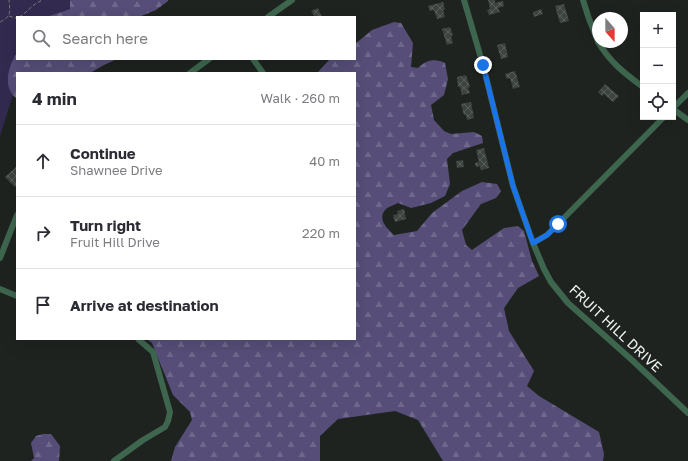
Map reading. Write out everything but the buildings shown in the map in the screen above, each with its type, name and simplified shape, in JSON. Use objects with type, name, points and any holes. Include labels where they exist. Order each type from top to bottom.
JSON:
[{"type":"street","points":[[269,16],[292,0]]},
{"type":"street","name":"FRUIT HILL DRIVE","points":[[464,0],[483,65],[513,186],[533,243],[551,282],[568,303],[632,360],[688,413]]},
{"type":"street","points":[[584,0],[592,27]]},
{"type":"street","points":[[602,48],[620,70],[640,85]]},
{"type":"street","points":[[191,72],[208,60]]},
{"type":"street","points":[[254,60],[262,72]]},
{"type":"street","points":[[676,105],[688,93]]},
{"type":"street","points":[[676,110],[688,120]]},
{"type":"street","points":[[533,243],[547,235],[661,120]]},
{"type":"street","points":[[0,258],[16,218]]},
{"type":"street","points":[[0,288],[16,296]]},
{"type":"street","points":[[114,461],[143,440],[165,428],[170,418],[170,412],[153,352],[139,340]]},
{"type":"path","points":[[0,22],[7,19],[10,13],[10,0]]},
{"type":"path","points":[[20,16],[40,0]]},
{"type":"path","points":[[8,16],[16,18]]},
{"type":"shaded area","points":[[0,0],[78,0],[78,16],[16,16],[17,72],[13,95],[0,136]]},
{"type":"green space","points":[[70,0],[168,0],[156,10],[141,16],[49,16],[70,9]]},
{"type":"green space","points":[[394,22],[401,23],[413,43],[411,67],[418,68],[424,63],[434,60],[445,63],[448,79],[444,95],[431,105],[434,120],[444,131],[451,134],[474,132],[482,136],[483,143],[453,153],[447,159],[450,184],[445,196],[431,203],[411,208],[398,203],[391,206],[383,213],[382,216],[384,224],[394,235],[417,231],[432,213],[462,191],[482,182],[497,184],[501,191],[496,198],[481,204],[462,230],[466,245],[472,250],[504,228],[518,226],[524,231],[532,261],[539,276],[518,288],[504,308],[509,331],[534,371],[527,386],[539,396],[599,432],[604,454],[603,461],[443,461],[418,420],[395,411],[338,419],[320,436],[320,461],[171,461],[175,447],[192,420],[190,412],[173,395],[152,343],[148,340],[356,340],[356,72],[318,72],[329,60],[356,60],[356,43],[372,30]]},
{"type":"green space","points":[[16,55],[16,60],[115,60],[92,72],[16,72],[16,98],[9,89],[8,83],[9,70]]},
{"type":"green space","points":[[51,434],[60,446],[59,461],[31,461],[34,458],[31,443],[36,436]]},
{"type":"route","points":[[483,65],[513,186],[533,243],[547,235],[558,224]]}]
